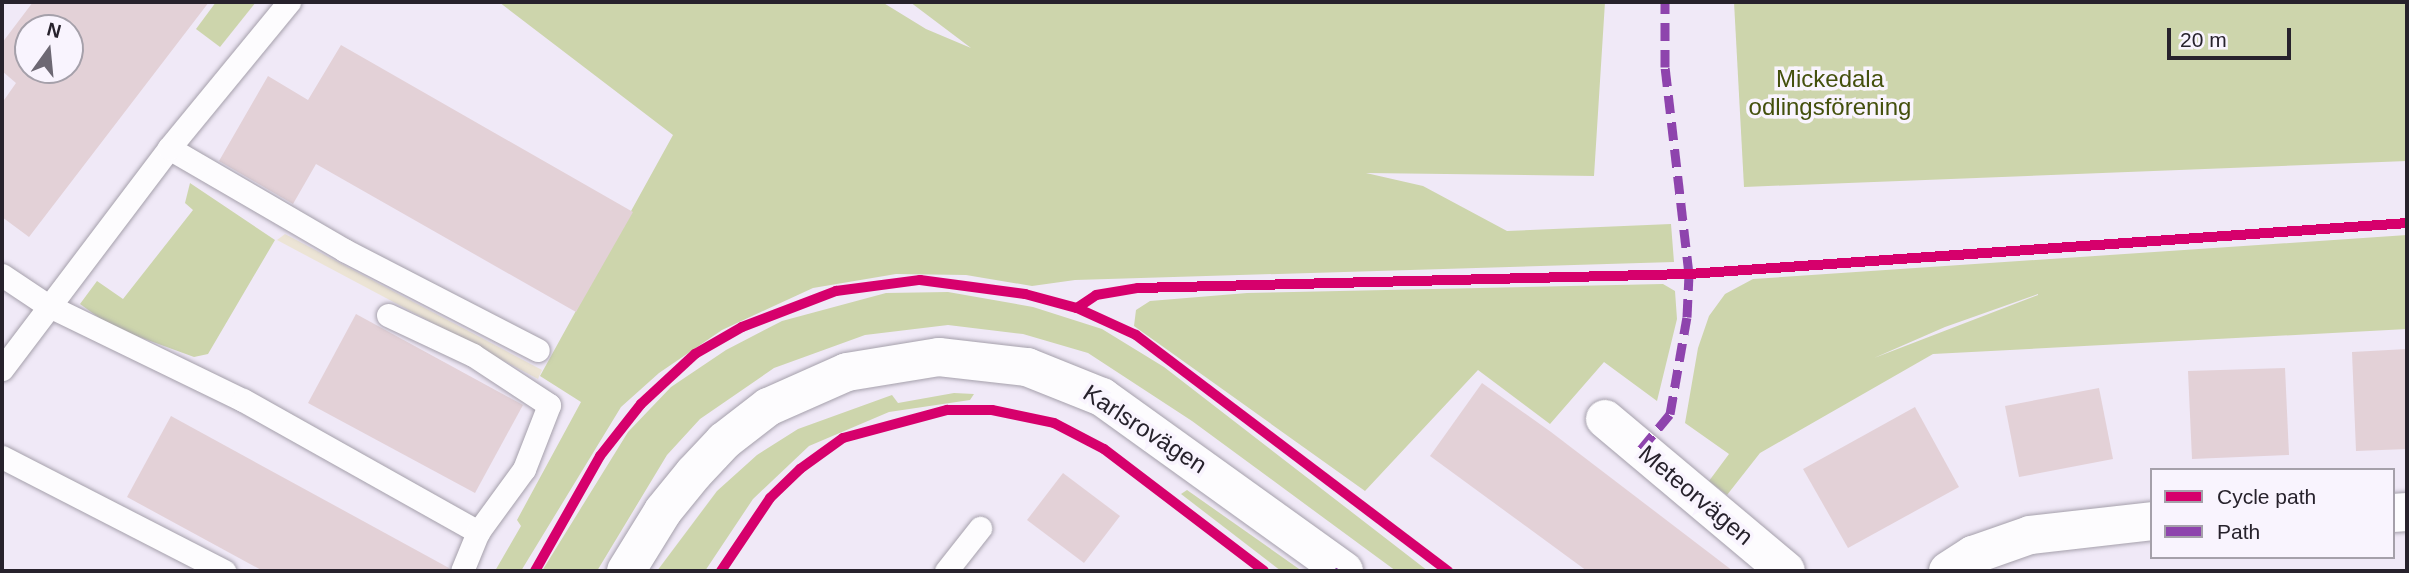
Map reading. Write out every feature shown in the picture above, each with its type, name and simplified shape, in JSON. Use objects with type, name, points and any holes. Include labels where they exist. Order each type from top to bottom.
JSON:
[{"type":"street","name":"Karlsrovägen","points":[[626,571],[663,511],[694,473],[724,441],[768,407],[847,372],[939,357],[1027,367],[1102,397],[1344,571]]},
{"type":"street","name":"Meteorvägen","points":[[1605,419],[1786,571]]},
{"type":"street","points":[[1948,571],[1973,555],[2030,535],[2150,521]]},
{"type":"lane","points":[[2,369],[47,305],[169,148],[289,2]]},
{"type":"lane","points":[[169,148],[344,250],[538,350]]},
{"type":"lane","points":[[2,275],[47,305],[243,400],[478,532]]},
{"type":"lane","points":[[388,315],[473,355],[550,405],[524,469],[478,532],[462,571]]},
{"type":"lane","points":[[2,457],[225,571]]},
{"type":"lane","points":[[946,571],[980,528]]},
{"type":"green space","points":[[216,2],[256,2],[220,47],[196,29]]},
{"type":"green space","points":[[499,2],[882,2],[926,29],[971,48],[910,2],[1605,2],[1594,176],[1366,173],[1423,186],[1507,231],[1671,224],[1674,262],[1075,280],[1032,286],[966,275],[896,274],[813,288],[722,330],[659,373],[621,407],[521,571],[495,571],[521,526],[517,520],[581,402],[540,376],[673,135]]},
{"type":"green space","name":"Mickedala odlingsförening","points":[[1734,2],[2407,2],[2407,161],[1744,187]]},
{"type":"green space","points":[[190,183],[275,240],[208,354],[194,357],[112,327],[80,304],[97,281],[123,299],[193,210],[185,203]]},
{"type":"green space","points":[[2407,235],[2407,329],[1933,354],[1760,453],[1727,495],[1709,481],[1729,454],[1685,423],[1698,348],[1709,316],[1725,294],[1753,279]],"holes":[[[2038,295],[1874,358],[1945,327]]]},
{"type":"green space","points":[[1663,284],[1675,291],[1677,319],[1657,401],[1604,362],[1550,424],[1478,370],[1365,491],[1134,326],[1136,310],[1150,301],[1247,293]]},
{"type":"green space","points":[[948,292],[1033,307],[1102,329],[1164,367],[1428,571],[1396,571],[1192,421],[1088,353],[1023,334],[948,325],[865,335],[774,368],[700,419],[667,455],[597,571],[542,571],[628,432],[671,387],[726,350],[782,321],[886,293]]},
{"type":"green space","points":[[954,393],[974,394],[970,400],[889,412],[809,446],[753,499],[705,571],[657,571],[717,491],[757,455],[798,429],[892,395],[898,403]]},
{"type":"green space","points":[[1187,490],[1302,571],[1281,571],[1181,494]]},
{"type":"sand","points":[[285,234],[542,370],[538,379],[277,240]]},
{"type":"building","points":[[33,2],[209,2],[29,237],[2,217],[2,103],[15,84],[84,84],[84,14],[24,14]]},
{"type":"building","points":[[14,27],[14,81],[2,71],[2,43]]},
{"type":"building","points":[[341,45],[633,212],[576,312],[316,164],[293,204],[219,161],[268,76],[308,100]]},
{"type":"building","points":[[356,314],[523,405],[475,493],[308,403]]},
{"type":"building","points":[[2407,349],[2407,449],[2356,451],[2352,352]]},
{"type":"building","points":[[2285,368],[2289,455],[2192,459],[2188,371]]},
{"type":"building","points":[[1482,383],[1551,432],[1733,571],[1587,571],[1430,456]]},
{"type":"building","points":[[2099,388],[2113,459],[2019,477],[2005,406]]},
{"type":"building","points":[[1915,407],[1959,487],[1848,548],[1803,469]]},
{"type":"building","points":[[171,416],[449,568],[448,571],[263,571],[127,497]]},
{"type":"building","points":[[1063,473],[1120,516],[1084,563],[1027,520]]},
{"type":"marked path","points":[[1641,449],[1670,414],[1687,317],[1689,274],[1665,67],[1665,2]]},
{"type":"cycle path","points":[[1077,308],[1096,295],[1138,288],[1689,274],[2407,223]]},
{"type":"cycle path","points":[[535,571],[600,456],[641,404],[695,354],[742,327],[836,291],[920,280],[1025,294],[1077,308],[1136,335],[1448,571]]},
{"type":"cycle path","points":[[721,571],[770,498],[800,469],[843,438],[947,410],[992,410],[1054,423],[1104,449],[1264,571]]}]
